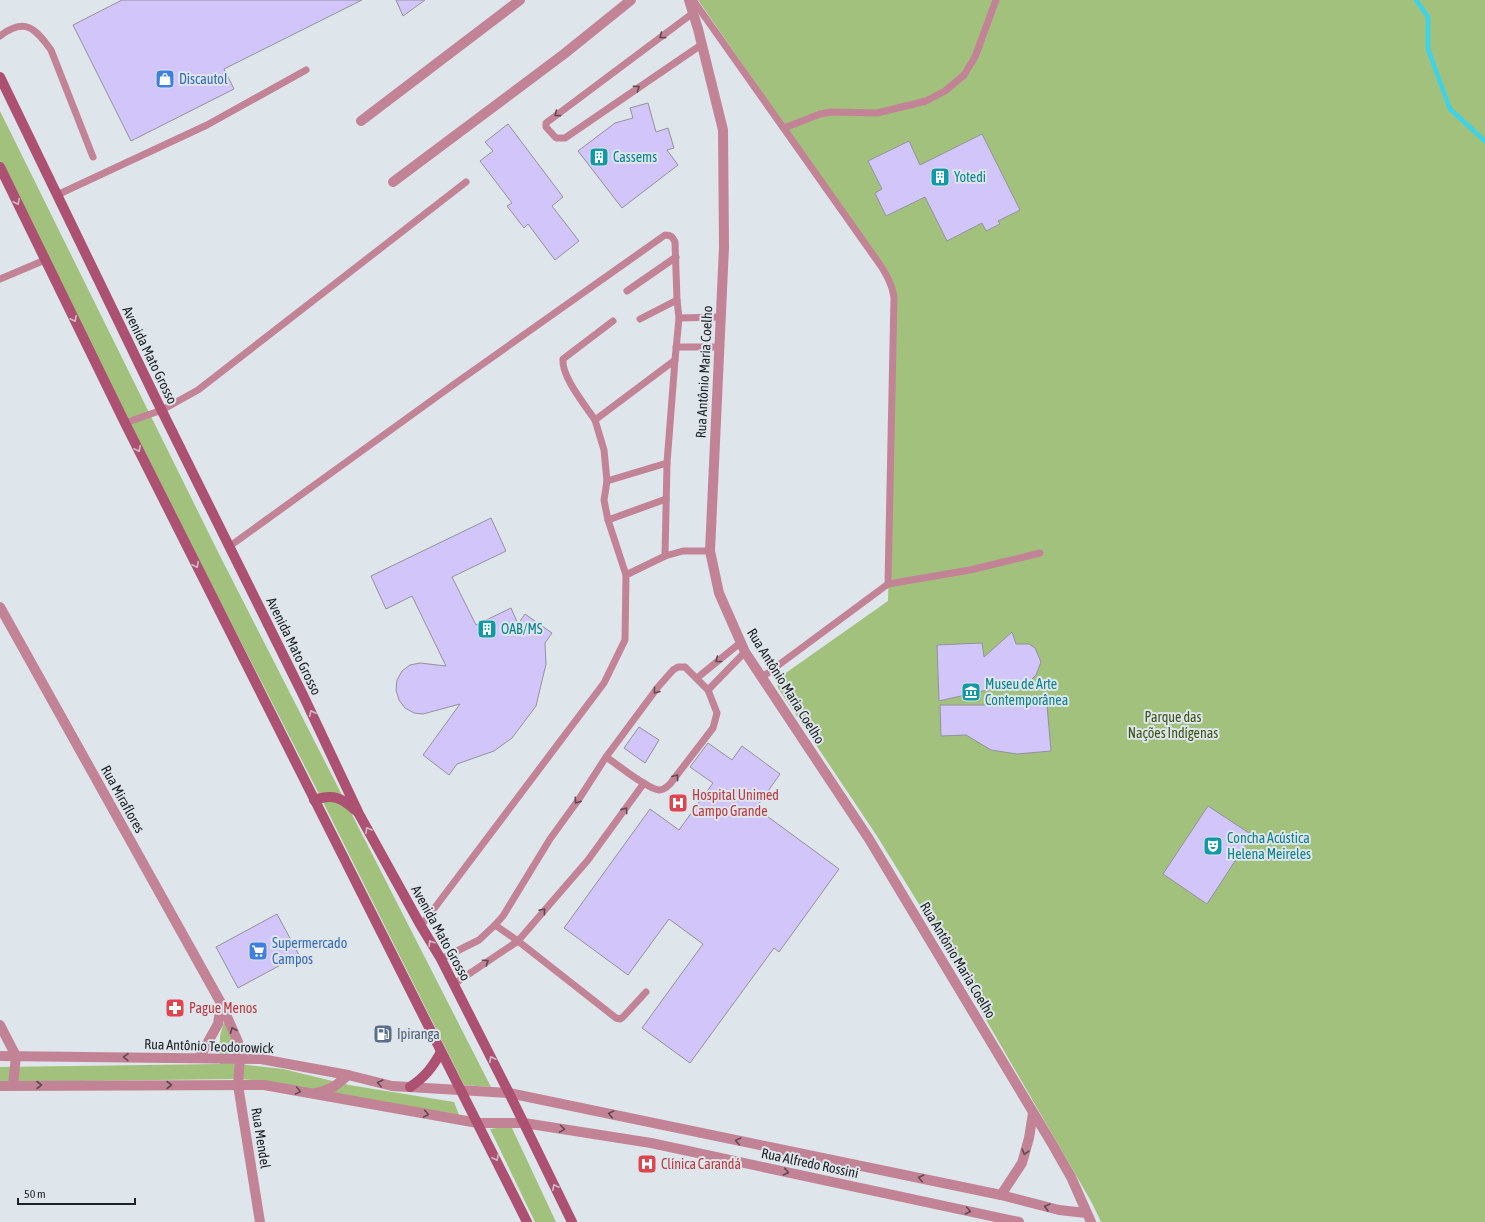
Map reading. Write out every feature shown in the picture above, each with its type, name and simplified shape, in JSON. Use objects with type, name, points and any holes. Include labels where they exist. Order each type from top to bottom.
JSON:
[{"type":"main road","name":"Avenida Mato Grosso","points":[[0,77],[303,695],[359,814],[441,959],[572,1222]]},
{"type":"main road","points":[[0,167],[125,422],[527,1222]]},
{"type":"main road","points":[[314,800],[325,797],[335,797],[344,800],[359,814]]},
{"type":"main road","points":[[410,1087],[433,1067],[441,1052]]},
{"type":"street","points":[[361,121],[520,0]]},
{"type":"street","points":[[393,182],[564,54],[631,0]]},
{"type":"street","name":"Rua Antônio Maria Coelho","points":[[689,0],[698,29],[723,130],[724,248],[710,551],[720,593],[742,648],[869,839],[1070,1177],[1088,1218]]},
{"type":"street","name":"Rua Miraflores","points":[[0,607],[221,1003],[235,1033],[240,1058]]},
{"type":"street","points":[[199,1058],[218,1024],[221,1012],[221,1003]]},
{"type":"street","points":[[0,1025],[16,1056],[13,1085]]},
{"type":"street","name":"Rua Antônio Teodorowick","points":[[0,1056],[261,1059],[348,1075],[392,1086],[509,1093],[1001,1194],[1088,1218]]},
{"type":"street","name":"Rua Mendel","points":[[240,1058],[238,1085],[260,1222]]},
{"type":"street","points":[[314,1094],[335,1087],[348,1075]]},
{"type":"street","points":[[0,1086],[264,1085],[478,1123]]},
{"type":"street","points":[[1001,1194],[1022,1163],[1029,1138],[1033,1113]]},
{"type":"street","name":"Rua Alfredo Rossini","points":[[478,1123],[524,1123],[651,1143],[1019,1222]]},
{"type":"lane","points":[[692,0],[885,271],[893,288],[888,584]]},
{"type":"lane","points":[[784,128],[820,114],[831,112],[877,113],[926,101],[945,91],[964,75],[975,57],[996,0]]},
{"type":"lane","points":[[693,13],[546,123],[546,127],[556,138],[565,138],[701,45]]},
{"type":"lane","points":[[0,36],[19,26],[31,28],[40,34],[51,50],[93,157]]},
{"type":"lane","points":[[57,194],[207,125],[306,70]]},
{"type":"lane","points":[[125,422],[162,410],[198,390],[466,182]]},
{"type":"lane","points":[[230,546],[453,385],[665,235],[672,237],[675,242],[679,318],[667,463],[665,556]]},
{"type":"lane","points":[[627,291],[676,257]]},
{"type":"lane","points":[[0,279],[45,260]]},
{"type":"lane","points":[[640,319],[677,300]]},
{"type":"lane","points":[[679,318],[721,317]]},
{"type":"lane","points":[[421,926],[604,683],[625,640],[626,575],[608,520],[604,500],[607,481],[604,450],[595,420],[568,379],[562,365],[563,359],[613,321]]},
{"type":"lane","points":[[676,347],[719,347]]},
{"type":"lane","points":[[595,420],[675,360]]},
{"type":"lane","points":[[607,481],[667,463]]},
{"type":"lane","points":[[608,520],[666,499]]},
{"type":"lane","points":[[626,575],[665,556],[683,551],[710,551]]},
{"type":"lane","points":[[761,678],[888,584],[970,570],[1040,553]]},
{"type":"lane","points":[[697,678],[742,648]]},
{"type":"lane","points":[[708,690],[742,648]]},
{"type":"lane","points":[[441,959],[479,940],[495,926],[515,897],[550,839],[579,799],[606,757],[658,687],[673,670],[678,667],[685,667],[708,690],[717,712],[713,728],[670,784],[663,789],[658,790],[644,783],[606,757]]},
{"type":"lane","points":[[454,984],[518,941],[588,860],[644,783]]},
{"type":"lane","points":[[495,926],[518,941],[616,1018],[620,1019],[623,1017],[646,992]]},
{"type":"green space","name":"Parque das Nações Indígenas","points":[[698,0],[1485,0],[1485,1222],[1101,1222],[1092,1203],[922,909],[877,836],[778,688],[777,681],[780,677],[888,601],[896,297],[876,257]]},
{"type":"green space","points":[[0,111],[219,554],[491,1087],[464,1085],[319,794],[125,416],[0,162]]},
{"type":"green space","points":[[225,1018],[234,1039],[239,1064],[283,1069],[349,1085],[454,1102],[459,1115],[265,1081],[237,1079],[0,1082],[0,1067],[220,1064],[220,1036]]},
{"type":"green space","points":[[511,1126],[556,1222],[535,1222],[490,1129]]},
{"type":"building","name":"Discautol","points":[[122,0],[362,0],[224,69],[234,89],[131,141],[73,25]]},
{"type":"building","points":[[396,0],[425,0],[403,16]]},
{"type":"building","name":"Cassems","points":[[648,103],[656,132],[668,128],[674,148],[667,150],[678,165],[622,208],[578,151],[615,123],[633,118],[630,108]]},
{"type":"building","points":[[508,124],[563,197],[552,206],[579,241],[555,260],[528,224],[524,228],[507,206],[512,203],[480,161],[493,151],[485,142]]},
{"type":"building","name":"Yotedi","points":[[982,134],[1020,210],[998,221],[1000,224],[986,231],[982,223],[947,241],[925,197],[886,216],[875,193],[882,189],[868,161],[909,141],[920,165]]},
{"type":"building","name":"OAB/MS","points":[[491,518],[506,551],[452,577],[476,625],[511,608],[518,624],[525,614],[552,633],[545,643],[546,664],[536,706],[512,738],[494,751],[457,764],[449,775],[423,755],[460,704],[423,714],[414,713],[405,708],[399,700],[396,690],[397,680],[402,671],[410,665],[420,663],[446,666],[412,596],[386,609],[371,576]]},
{"type":"building","points":[[1012,632],[1016,644],[1029,644],[1035,648],[1041,662],[1036,675],[1031,680],[939,701],[937,645],[982,643],[984,657]]},
{"type":"building","points":[[940,705],[1047,705],[1051,751],[1017,754],[991,750],[966,735],[941,736]]},
{"type":"building","points":[[639,727],[659,740],[645,763],[624,748]]},
{"type":"building","points":[[708,743],[732,760],[742,746],[780,774],[756,808],[839,869],[779,952],[774,948],[690,1063],[642,1028],[703,944],[669,919],[628,975],[564,928],[650,809],[679,830],[713,783],[690,767]]},
{"type":"building","name":"Concha Acústica Helena Meireles","points":[[1208,806],[1252,835],[1207,904],[1163,874]]},
{"type":"building","name":"Supermercado Campos","points":[[277,914],[299,955],[238,988],[216,947]]},
{"type":"waterway","points":[[1416,0],[1428,17],[1428,49],[1450,109],[1485,141]]},
{"type":"place","name":"Discautol","points":[[165,79]]},
{"type":"place","name":"Cassems","points":[[599,157]]},
{"type":"place","name":"Yotedi","points":[[940,177]]},
{"type":"place","name":"OAB/MS","points":[[487,629]]},
{"type":"place","name":"Museu de Arte Contemporânea","points":[[971,692]]},
{"type":"place","name":"Hospital Unimed Campo Grande","points":[[678,803]]},
{"type":"place","name":"Concha Acústica Helena Meireles","points":[[1213,846]]},
{"type":"place","name":"Supermercado Campos","points":[[258,951]]},
{"type":"place","name":"Pague Menos","points":[[175,1008]]},
{"type":"place","name":"Ipiranga","points":[[383,1034]]},
{"type":"place","name":"Clínica Carandá","points":[[647,1164]]}]
